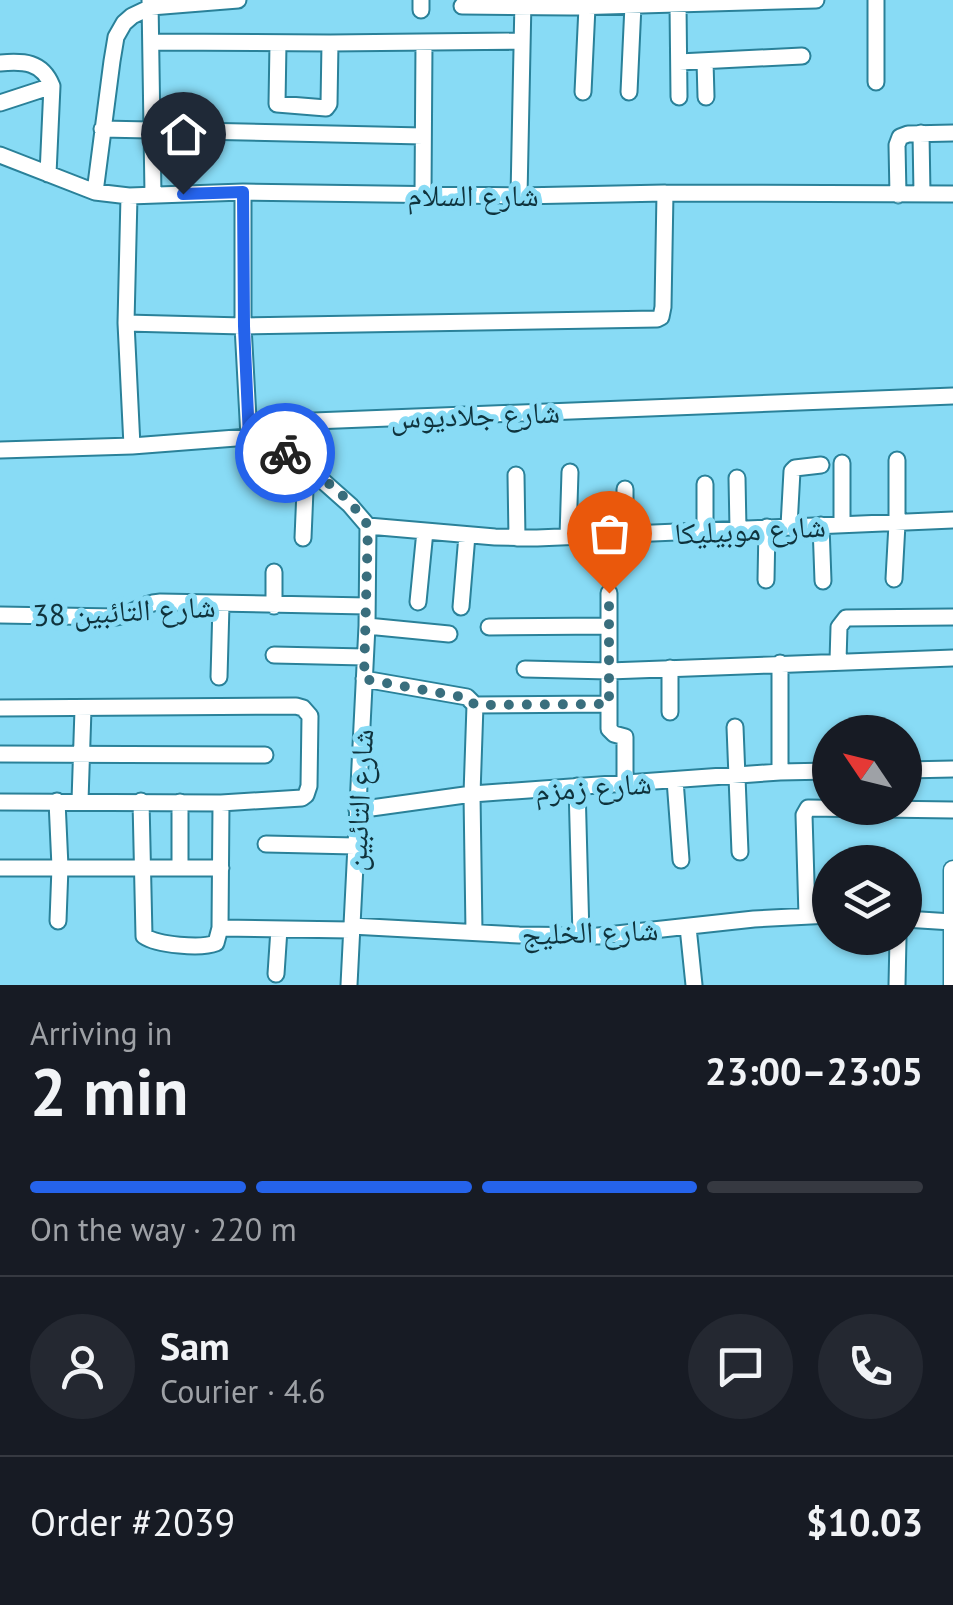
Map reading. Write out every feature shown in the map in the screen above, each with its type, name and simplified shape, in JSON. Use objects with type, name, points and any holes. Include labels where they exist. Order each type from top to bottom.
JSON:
[{"type":"main road","points":[[953,870],[953,985]]},
{"type":"street","points":[[95,192],[116,36],[124,23],[151,4],[238,0]]},
{"type":"street","points":[[471,4],[816,0]]},
{"type":"street","points":[[876,0],[876,82]]},
{"type":"street","points":[[151,4],[154,195]]},
{"type":"street","points":[[519,196],[523,4]]},
{"type":"street","points":[[576,4],[583,92]]},
{"type":"street","points":[[623,4],[629,92]]},
{"type":"street","points":[[678,4],[679,98]]},
{"type":"street","points":[[151,42],[522,41]]},
{"type":"street","points":[[278,43],[277,104],[326,108],[330,43]]},
{"type":"street","points":[[422,194],[424,43]]},
{"type":"street","points":[[679,62],[802,56]]},
{"type":"street","points":[[0,63],[25,61],[34,65],[52,86],[48,174]]},
{"type":"street","points":[[704,61],[706,97]]},
{"type":"street","points":[[0,103],[52,86]]},
{"type":"street","points":[[102,130],[423,136]]},
{"type":"street","points":[[898,194],[898,141],[904,135],[953,133]]},
{"type":"street","points":[[920,134],[922,194]]},
{"type":"street","name":"شارع السلام","points":[[0,155],[95,192],[129,196],[243,192],[519,196],[953,194]]},
{"type":"street","points":[[243,192],[249,438],[272,444],[306,466],[368,526]]},
{"type":"street","points":[[126,324],[657,320],[664,308],[665,193]]},
{"type":"street","points":[[129,196],[126,324],[132,446]]},
{"type":"street","name":"شارع جلاديوس","points":[[0,450],[249,438],[288,422],[953,396]]},
{"type":"street","points":[[894,579],[896,460]]},
{"type":"street","points":[[842,462],[842,524]]},
{"type":"street","points":[[304,538],[306,466]]},
{"type":"street","points":[[789,526],[792,471],[820,466]]},
{"type":"street","points":[[568,537],[570,472]]},
{"type":"street","points":[[516,476],[518,538]]},
{"type":"street","points":[[737,478],[738,529]]},
{"type":"street","points":[[705,484],[705,530]]},
{"type":"street","points":[[625,488],[626,534]]},
{"type":"street","name":"شارع موبيليكا","points":[[368,526],[518,538],[953,520]]},
{"type":"street","points":[[821,525],[823,581]]},
{"type":"street","name":"شارع التائبين","points":[[349,985],[367,626],[368,526]]},
{"type":"street","points":[[766,580],[767,528]]},
{"type":"street","points":[[418,602],[426,531]]},
{"type":"street","points":[[462,607],[467,535]]},
{"type":"street","points":[[274,572],[274,606]]},
{"type":"street","points":[[609,593],[609,728],[625,737],[625,783]]},
{"type":"street","name":"شارع التائبين 38","points":[[0,615],[116,617],[149,603],[367,606]]},
{"type":"street","points":[[219,677],[221,605]]},
{"type":"street","points":[[838,662],[839,627],[846,618],[953,617]]},
{"type":"street","points":[[367,626],[448,634]]},
{"type":"street","points":[[489,627],[609,626]]},
{"type":"street","points":[[274,655],[365,658]]},
{"type":"street","points":[[525,669],[609,671],[953,658]]},
{"type":"street","points":[[780,663],[780,772]]},
{"type":"street","points":[[670,668],[670,712]]},
{"type":"street","points":[[364,679],[468,698],[475,705],[609,704]]},
{"type":"street","points":[[474,932],[475,705]]},
{"type":"street","points":[[0,708],[296,706],[310,716],[310,786],[306,795],[297,799],[0,802]]},
{"type":"street","points":[[80,801],[83,709]]},
{"type":"street","points":[[735,728],[740,852]]},
{"type":"street","points":[[0,754],[265,755]]},
{"type":"street","points":[[922,770],[953,770]]},
{"type":"street","name":"شارع زمزم","points":[[357,810],[472,794],[812,772]]},
{"type":"street","points":[[675,780],[681,860]]},
{"type":"street","points":[[577,786],[581,936]]},
{"type":"street","points":[[56,801],[58,921]]},
{"type":"street","points":[[141,801],[142,929],[146,938],[212,946],[220,928],[221,802]]},
{"type":"street","points":[[180,802],[180,868]]},
{"type":"street","points":[[807,916],[804,815],[808,808],[953,810]]},
{"type":"street","points":[[266,844],[355,846]]},
{"type":"street","points":[[0,868],[222,868]]},
{"type":"street","name":"شارع الخليج","points":[[220,928],[581,936],[812,916]]},
{"type":"street","points":[[922,921],[952,922]]},
{"type":"street","points":[[688,927],[694,985]]},
{"type":"street","points":[[276,974],[279,929]]},
{"type":"street","points":[[897,985],[898,955]]},
{"type":"way so far","points":[[285,453],[340,495],[368,526],[364,679],[468,698],[475,705],[609,704],[609,593]]},
{"type":"route","points":[[183,194],[243,192],[249,438],[272,444],[285,453]]}]
